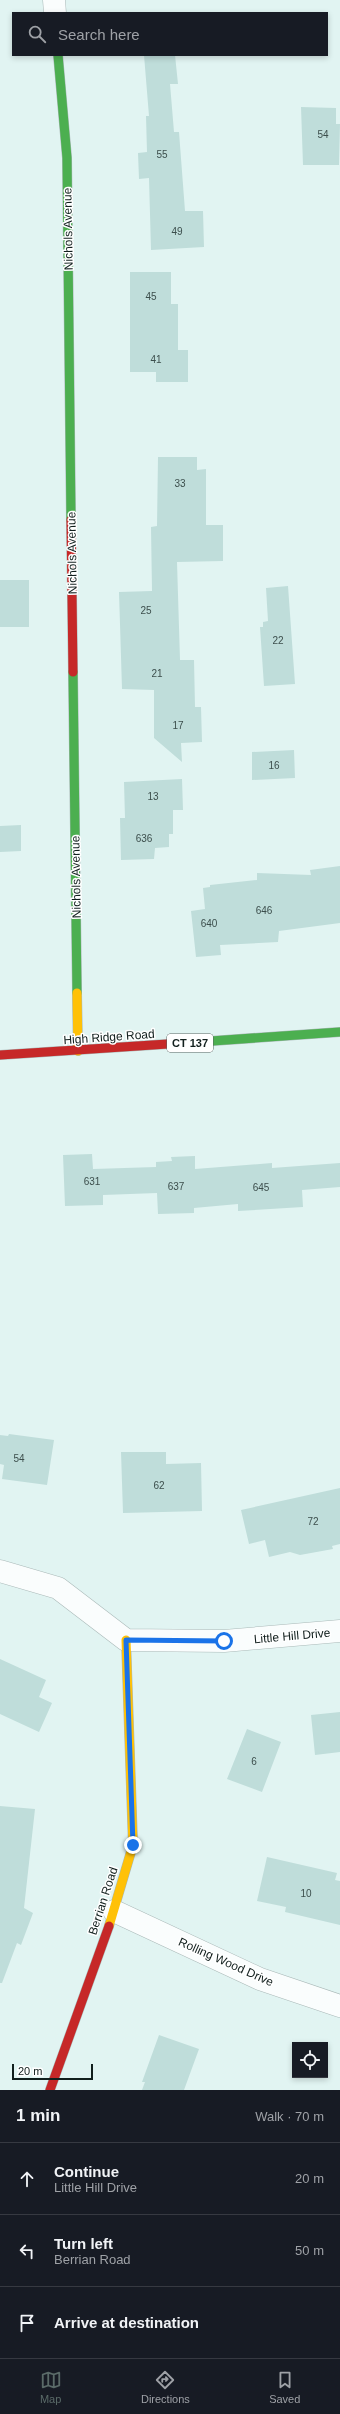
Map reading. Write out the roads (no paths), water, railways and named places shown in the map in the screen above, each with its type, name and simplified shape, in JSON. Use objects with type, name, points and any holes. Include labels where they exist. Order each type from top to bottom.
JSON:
[{"type":"street","points":[[54,0],[55,12]]},
{"type":"street","name":"Nichols Avenue","points":[[58,56],[67,166],[78,1051]]},
{"type":"street","name":"High Ridge Road","points":[[0,1056],[340,1032]]},
{"type":"street","points":[[0,1571],[58,1588],[126,1640]]},
{"type":"street","name":"Little Hill Drive","points":[[126,1640],[224,1641],[340,1631]]},
{"type":"street","name":"Berrian Road","points":[[50,2090],[114,1911],[133,1845],[126,1640]]},
{"type":"street","name":"Rolling Wood Drive","points":[[114,1911],[260,1979],[340,2006]]}]
